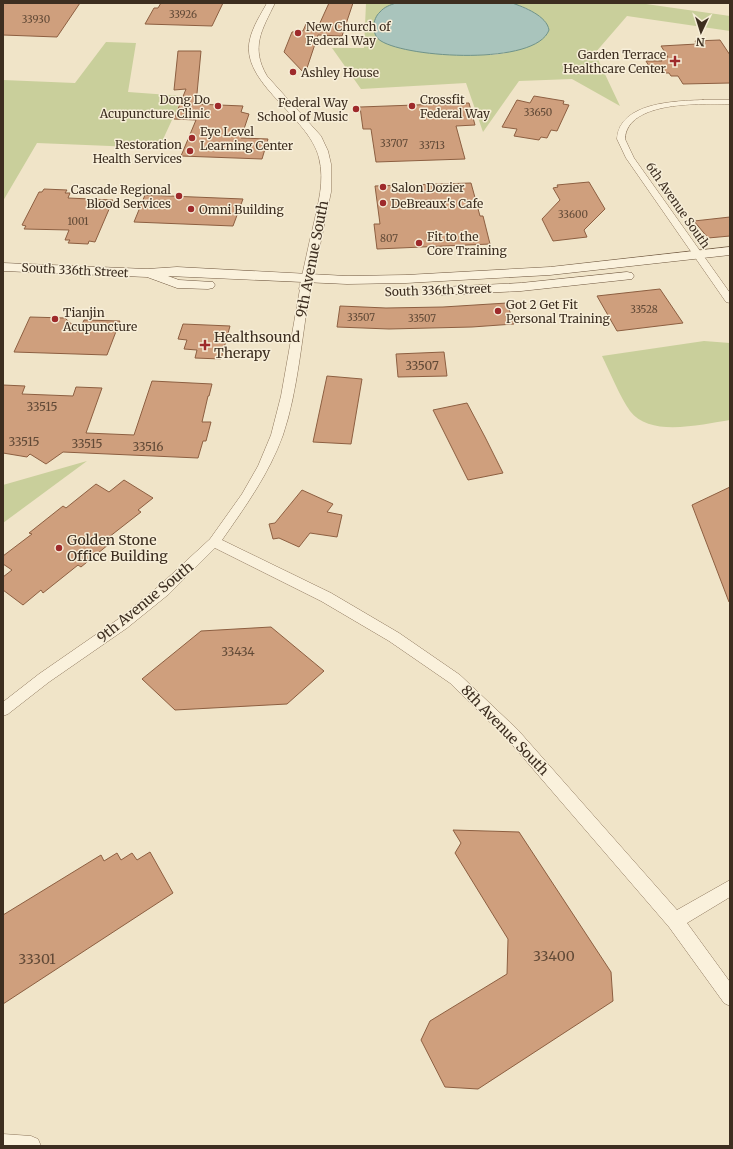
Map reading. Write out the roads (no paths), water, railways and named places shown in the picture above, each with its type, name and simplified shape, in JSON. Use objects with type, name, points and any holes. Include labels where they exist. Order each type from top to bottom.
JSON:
[{"type":"main road","name":"South 336th Street","points":[[3,267],[147,273],[177,284],[307,283],[425,291],[573,283],[703,261],[730,251]]},
{"type":"main road","name":"South 336th Street","points":[[703,261],[730,264]]},
{"type":"street","name":"9th Avenue South","points":[[3,710],[44,678],[122,624],[164,590],[214,542],[246,497],[264,466],[277,435],[287,396],[307,283],[327,187],[327,167],[323,149],[317,138],[256,66],[253,56],[253,42],[271,3]]},
{"type":"street","name":"6th Avenue South","points":[[730,102],[668,104],[643,111],[628,120],[620,136],[630,158],[730,300]]},
{"type":"street","name":"8th Avenue South","points":[[214,542],[326,597],[394,637],[455,679],[513,734],[675,921],[730,997]]},
{"type":"street","points":[[675,921],[730,888]]},
{"type":"street","points":[[3,1144],[31,1146]]},
{"type":"water","points":[[396,3],[512,3],[540,16],[544,20],[549,30],[539,42],[521,49],[497,54],[470,55],[417,52],[395,47],[381,41],[374,31],[374,23],[377,15],[385,7]]},
{"type":"place","name":"New Church of Federal Way","points":[[298,33]]},
{"type":"place","name":"Garden Terrace Healthcare Center","points":[[675,61]]},
{"type":"place","name":"Ashley House","points":[[293,72]]},
{"type":"place","name":"Dong Do Acupuncture Clinic","points":[[218,106]]},
{"type":"place","name":"Crossfit Federal Way","points":[[412,106]]},
{"type":"place","name":"Federal Way School of Music","points":[[356,109]]},
{"type":"place","name":"Eye Level Learning Center","points":[[192,138]]},
{"type":"place","name":"Restoration Health Services","points":[[190,151]]},
{"type":"place","name":"Salon Dozier","points":[[383,187]]},
{"type":"place","name":"Cascade Regional Blood Services","points":[[179,196]]},
{"type":"place","name":"DeBreaux's Cafe","points":[[383,203]]},
{"type":"place","name":"Omni Building","points":[[191,209]]},
{"type":"place","name":"Fit to the Core Training","points":[[419,243]]},
{"type":"place","name":"Got 2 Get Fit Personal Training","points":[[498,311]]},
{"type":"place","name":"Tianjin Acupuncture","points":[[55,319]]},
{"type":"place","name":"Healthsound Therapy","points":[[205,345]]},
{"type":"place","name":"Golden Stone Office Building","points":[[59,548]]}]
